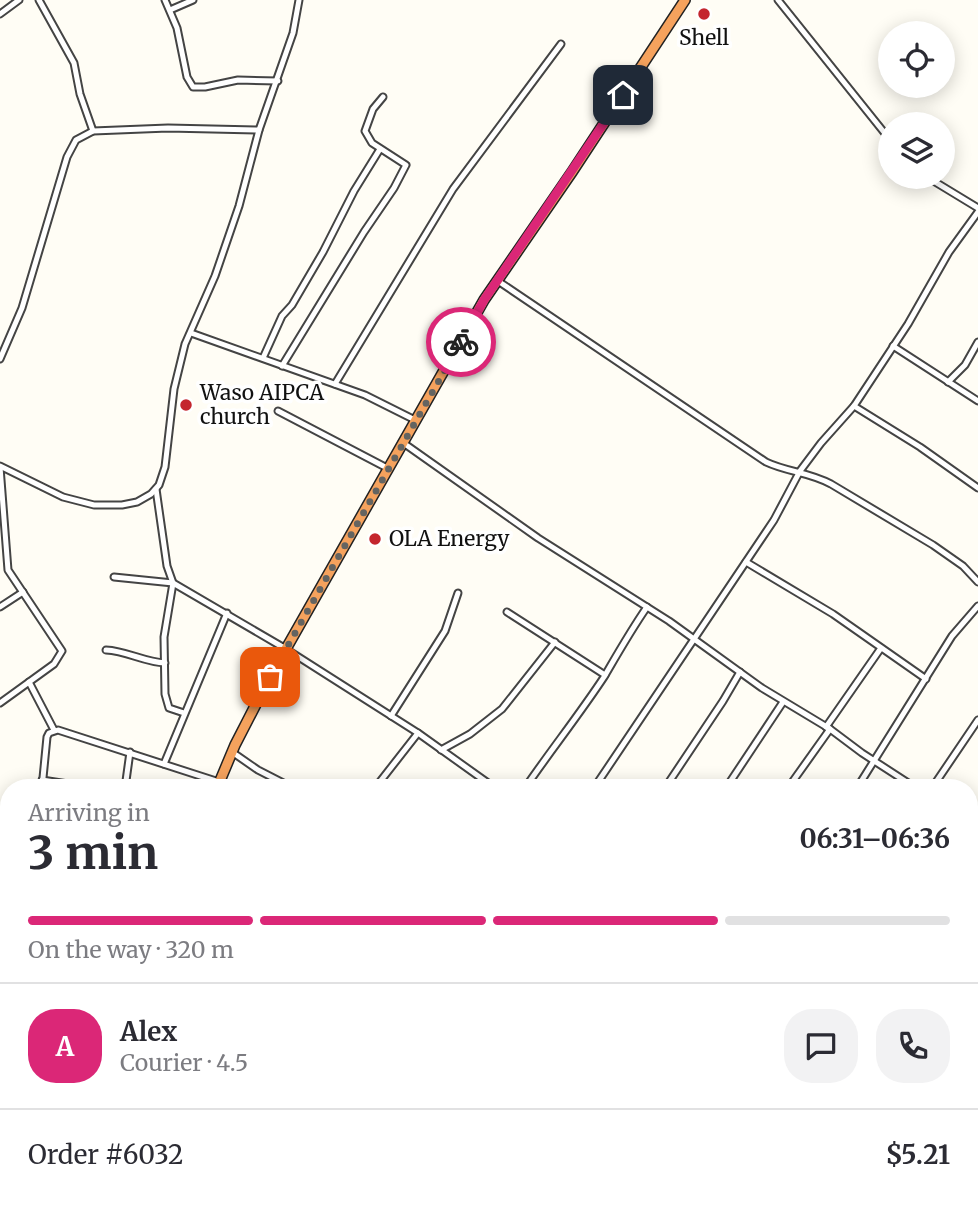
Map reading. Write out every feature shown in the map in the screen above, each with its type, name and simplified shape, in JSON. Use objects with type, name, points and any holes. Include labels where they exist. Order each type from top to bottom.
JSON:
[{"type":"highway","points":[[221,779],[286,649],[415,420],[498,281],[685,0]]},
{"type":"street","points":[[0,14],[19,0]]},
{"type":"street","points":[[38,0],[76,69],[80,94],[93,131]]},
{"type":"street","points":[[165,0],[177,28],[187,77],[193,87],[238,80],[278,81]]},
{"type":"street","points":[[170,10],[193,0]]},
{"type":"street","points":[[0,703],[54,664],[62,651],[8,570],[3,542],[0,467],[64,497],[94,505],[132,503],[147,497],[162,480],[177,376],[185,344],[215,276],[239,206],[259,130],[296,23],[299,0]]},
{"type":"street","points":[[778,0],[878,125]]},
{"type":"street","points":[[335,384],[453,190],[561,44]]},
{"type":"street","points":[[282,366],[406,165],[380,149],[368,137],[364,128],[373,109],[383,97]]},
{"type":"street","points":[[0,359],[22,308],[67,157],[76,140],[93,131],[168,128],[259,130]]},
{"type":"street","points":[[263,358],[282,316],[319,258],[354,191],[380,149]]},
{"type":"street","points":[[600,779],[774,520],[800,471],[854,406],[978,210],[946,189]]},
{"type":"street","points":[[498,281],[766,461],[776,467],[800,471],[831,484],[923,538],[963,566],[978,582]]},
{"type":"street","points":[[191,334],[365,395],[415,420]]},
{"type":"street","points":[[948,383],[965,365],[978,342]]},
{"type":"street","points":[[893,346],[978,401]]},
{"type":"street","points":[[854,406],[920,447],[978,488]]},
{"type":"street","points":[[278,411],[389,469]]},
{"type":"street","points":[[402,442],[538,538],[647,607],[783,702],[828,728],[902,779]]},
{"type":"street","points":[[156,489],[167,566],[173,583],[164,637],[167,705],[184,713]]},
{"type":"street","points":[[746,562],[833,614],[926,679]]},
{"type":"street","points":[[114,577],[173,583],[286,649],[418,733],[482,779]]},
{"type":"street","points":[[0,607],[23,592]]},
{"type":"street","points":[[391,716],[445,631],[458,593]]},
{"type":"street","points":[[863,779],[952,636],[978,606]]},
{"type":"street","points":[[531,779],[605,674],[647,607]]},
{"type":"street","points":[[507,612],[605,674]]},
{"type":"street","points":[[164,764],[227,613]]},
{"type":"street","points":[[441,750],[470,734],[502,709],[555,642]]},
{"type":"street","points":[[794,779],[881,648]]},
{"type":"street","points":[[106,650],[122,651],[150,662],[165,663]]},
{"type":"street","points":[[671,779],[740,672]]},
{"type":"street","points":[[29,682],[54,730]]},
{"type":"street","points":[[732,779],[783,702]]},
{"type":"street","points":[[938,779],[978,720]]},
{"type":"street","points":[[42,779],[45,744],[49,733],[54,730],[69,732],[130,752],[203,779]]},
{"type":"street","points":[[383,779],[418,733]]},
{"type":"street","points":[[126,779],[130,752]]},
{"type":"street","points":[[232,752],[276,779]]},
{"type":"way so far","points":[[270,677],[461,342]]},
{"type":"place","name":"Shell","points":[[704,14]]},
{"type":"place","name":"Waso AIPCA church","points":[[186,405]]},
{"type":"place","name":"OLA Energy","points":[[375,539]]},
{"type":"route","points":[[461,342],[484,300],[623,95]]}]
